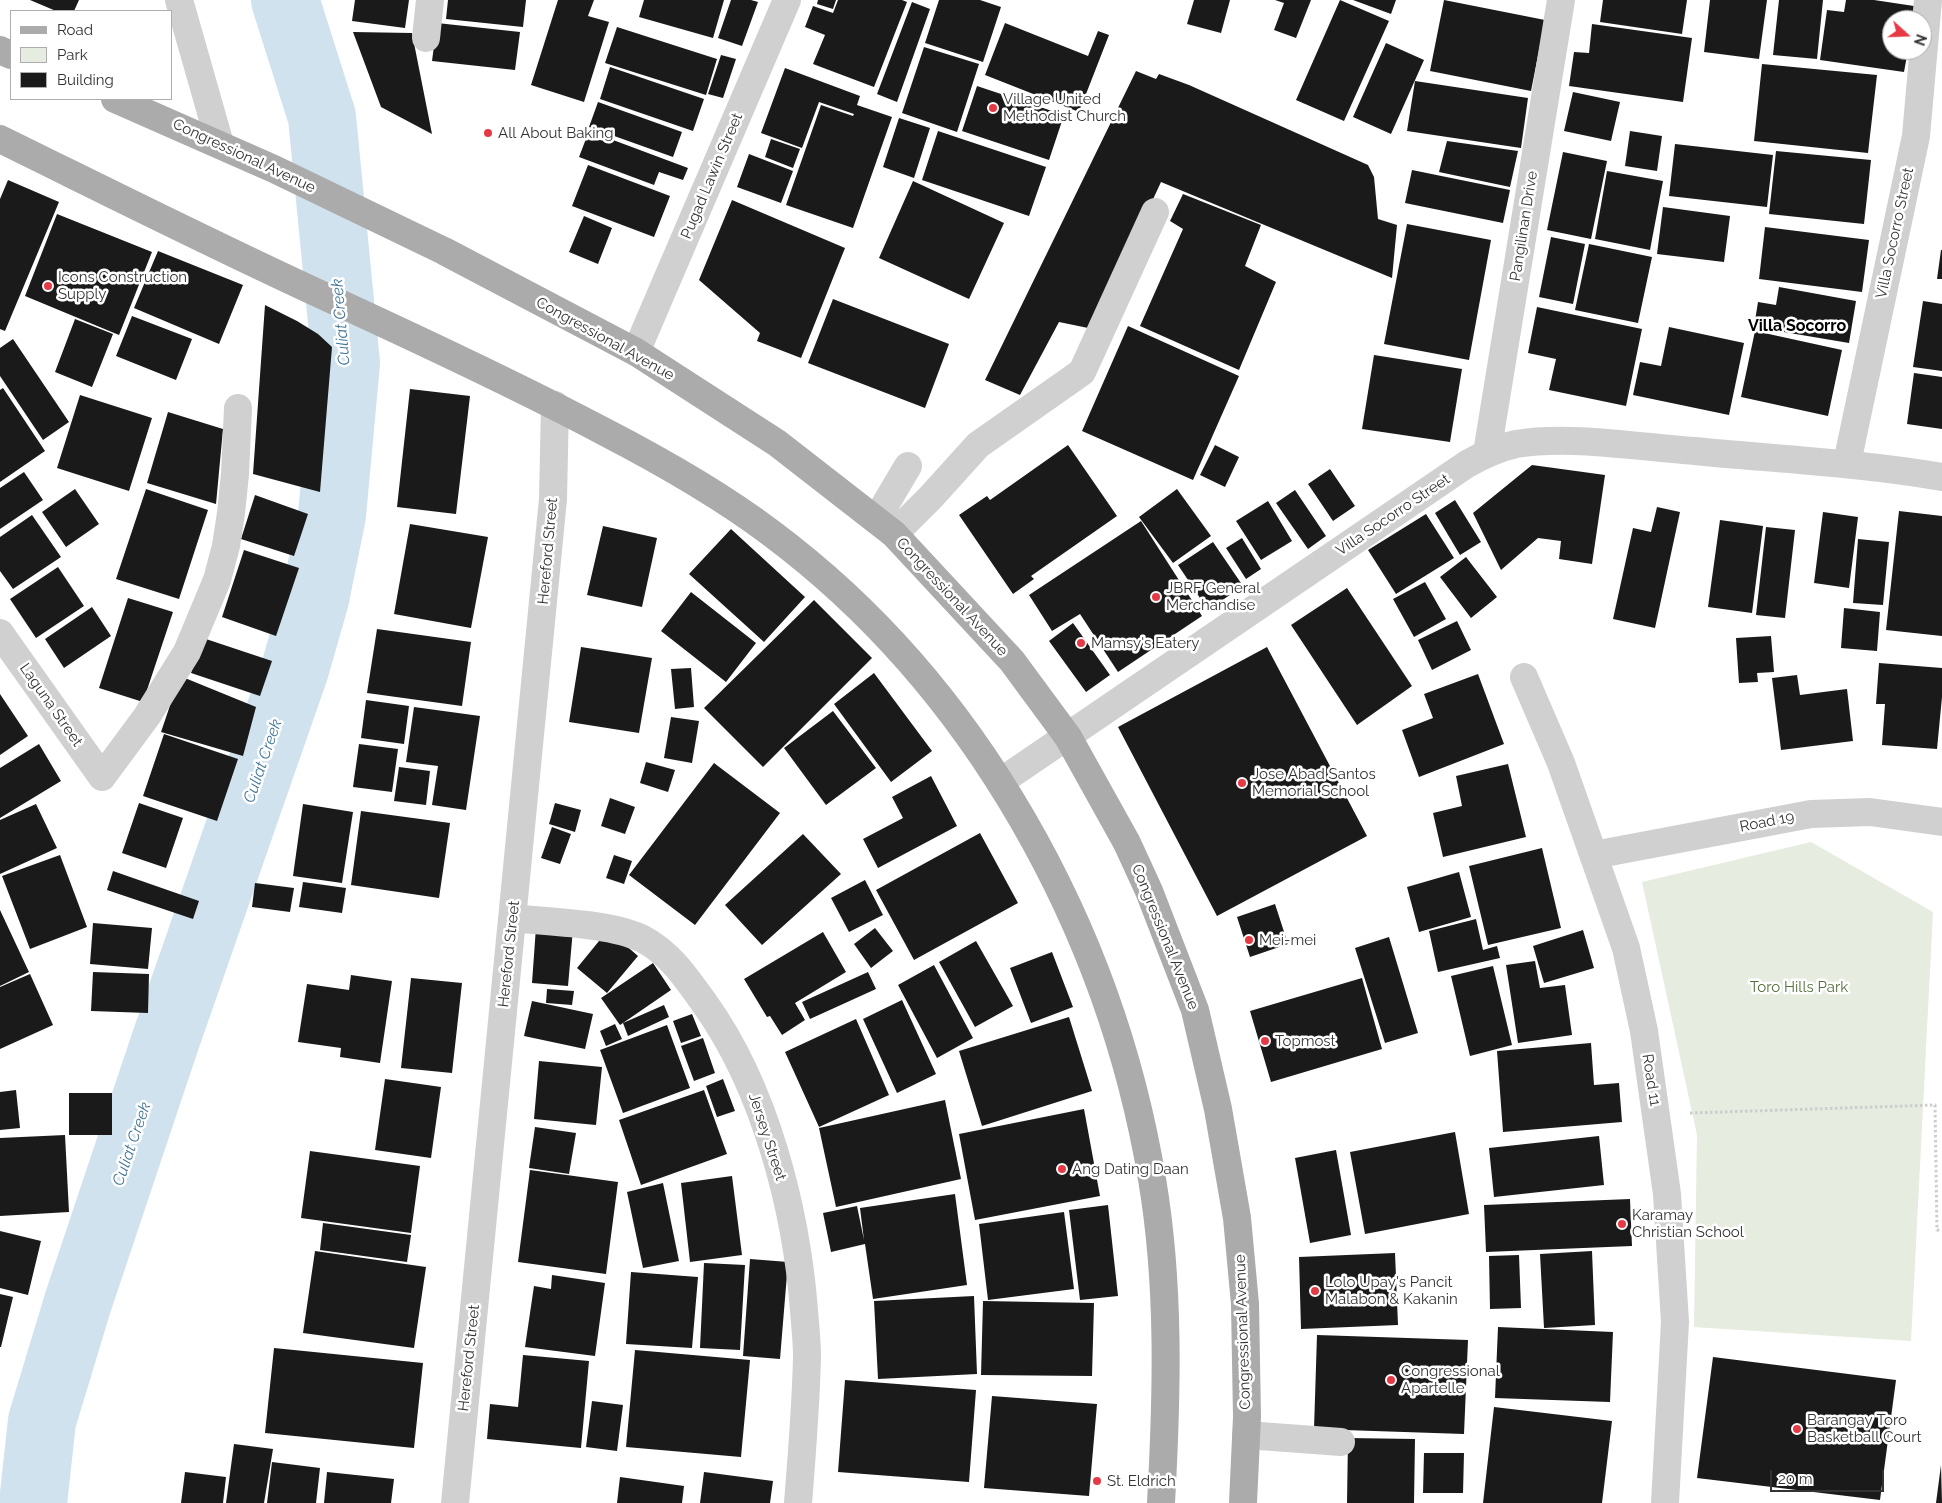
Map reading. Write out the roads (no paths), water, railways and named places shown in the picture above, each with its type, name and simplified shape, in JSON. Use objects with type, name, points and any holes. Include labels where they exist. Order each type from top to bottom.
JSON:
[{"type":"main road","name":"Congressional Avenue","points":[[117,100],[220,144],[444,251],[636,352],[777,443],[885,527],[1012,661],[1068,737],[1127,843],[1149,891],[1195,1010],[1218,1110],[1237,1218],[1246,1304],[1246,1426],[1243,1503]]},
{"type":"main road","points":[[0,139],[271,272],[407,334],[555,406],[642,452],[717,495],[770,532],[831,580],[893,642],[954,717],[1000,782],[1060,887],[1102,985],[1134,1087],[1153,1182],[1164,1286],[1166,1413],[1161,1503]]},
{"type":"street","points":[[179,0],[220,144]]},
{"type":"street","points":[[426,38],[430,0]]},
{"type":"street","name":"Pugad Lawin Street","points":[[636,352],[787,0]]},
{"type":"street","name":"Pangilinan Drive","points":[[1487,452],[1562,0]]},
{"type":"street","name":"Villa Socorro Street","points":[[1847,463],[1916,136],[1928,0]]},
{"type":"street","points":[[885,527],[931,497],[978,445],[1082,372],[1155,212]]},
{"type":"street","name":"Hereford Street","points":[[455,1503],[553,499],[555,406]]},
{"type":"street","name":"Laguna Street","points":[[0,633],[10,668],[102,777],[147,716],[187,652],[217,580],[226,546],[231,513],[238,408]]},
{"type":"street","name":"Villa Socorro Street","points":[[1000,782],[1487,452],[1516,444],[1558,441],[1847,463],[1942,477]]},
{"type":"street","points":[[885,527],[908,466]]},
{"type":"street","name":"Road 11","points":[[1524,678],[1562,763],[1626,948],[1644,1031],[1666,1194],[1675,1322],[1665,1503]]},
{"type":"street","name":"Road 19","points":[[1594,855],[1811,814],[1870,812],[1942,822]]},
{"type":"street","name":"Jersey Street","points":[[512,918],[609,928],[643,939],[675,962],[719,1023],[754,1094],[779,1166],[800,1267],[807,1354],[798,1503]]},
{"type":"street","points":[[1246,1426],[1314,1421]]},
{"type":"street","points":[[1246,1426],[1284,1436],[1341,1442]]},
{"type":"waterway","name":"Culiat Creek","points":[[33,1503],[42,1421],[78,1302],[165,1042],[295,669],[315,599],[332,515],[346,363],[322,117],[285,0]]},
{"type":"place","name":"Village United Methodist Church","points":[[993,108]]},
{"type":"place","name":"All About Baking","points":[[488,133]]},
{"type":"place","name":"Icons Construction Supply","points":[[48,286]]},
{"type":"place","name":"JBRF General Merchandise","points":[[1156,597]]},
{"type":"place","name":"Mamsy's Eatery","points":[[1081,643]]},
{"type":"place","name":"Jose Abad Santos Memorial School","points":[[1242,783]]},
{"type":"place","name":"Mei-mei","points":[[1249,940]]},
{"type":"place","name":"Topmost","points":[[1265,1041]]},
{"type":"place","name":"Ang Dating Daan","points":[[1062,1169]]},
{"type":"place","name":"Karamay Christian School","points":[[1622,1224]]},
{"type":"place","name":"Lolo Upay's Pancit Malabon & Kakanin","points":[[1315,1291]]},
{"type":"place","name":"Congressional Apartelle","points":[[1391,1380]]},
{"type":"place","name":"Barangay Toro Basketball Court","points":[[1797,1429]]},
{"type":"place","name":"St. Eldrich","points":[[1097,1481]]},
{"type":"district","name":"Villa Socorro","points":[[1797,326]]},
{"type":"park label","name":"Toro Hills Park","points":[[1799,987]]}]
